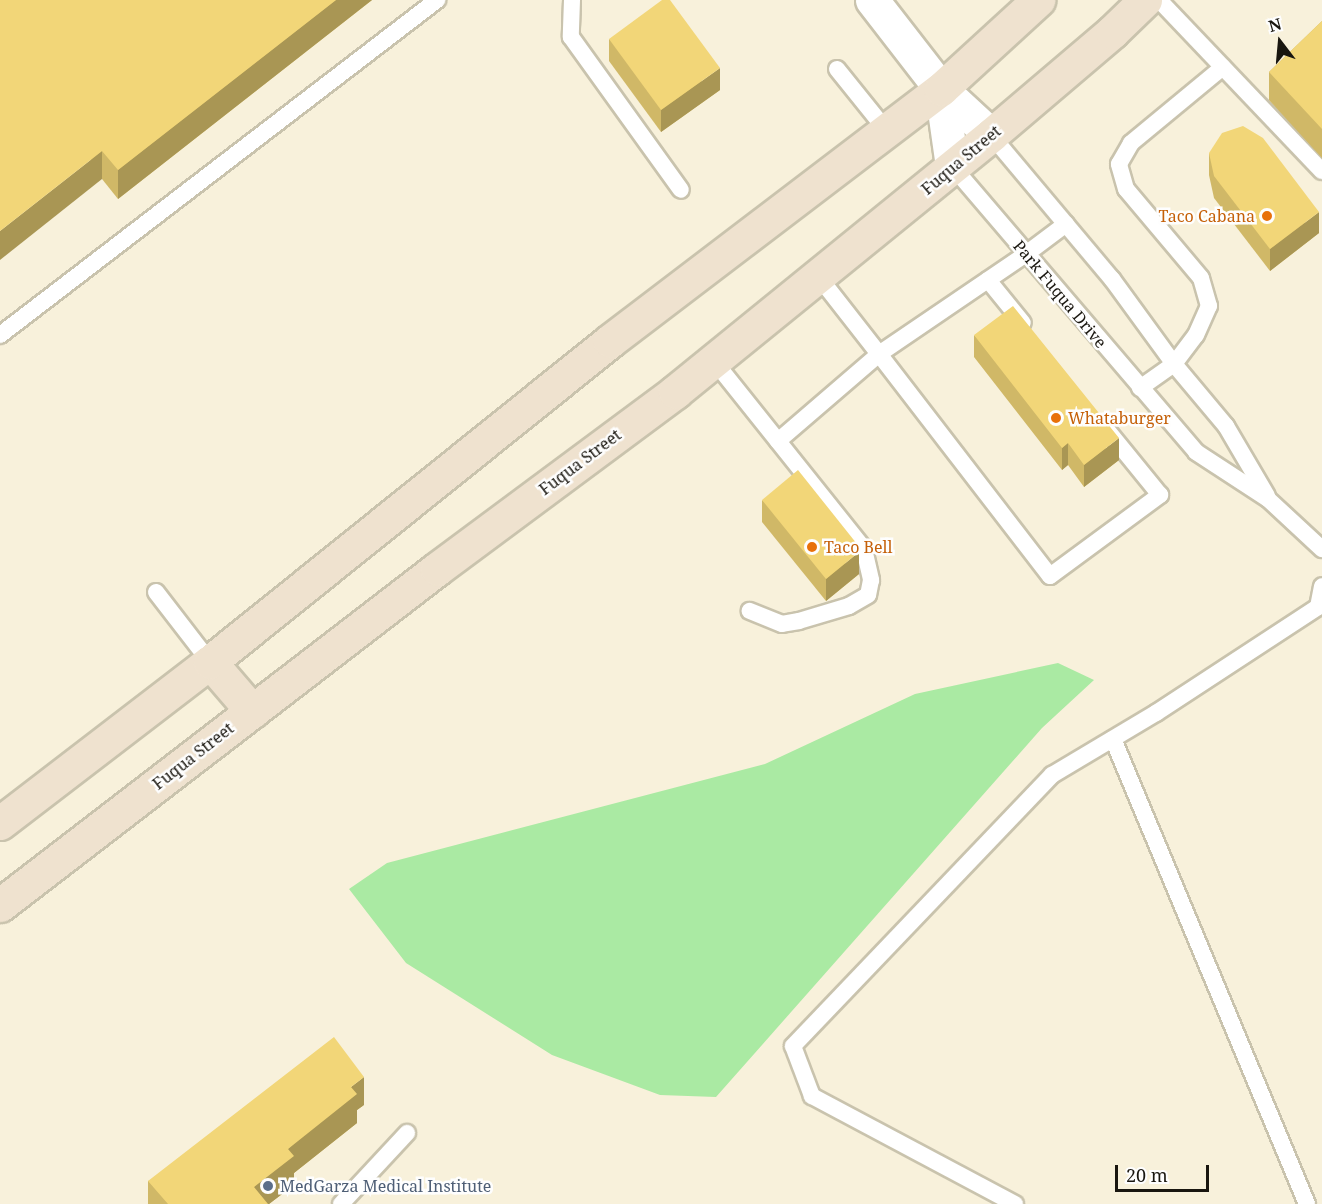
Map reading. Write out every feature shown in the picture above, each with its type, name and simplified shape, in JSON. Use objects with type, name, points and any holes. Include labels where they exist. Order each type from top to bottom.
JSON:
[{"type":"main road","points":[[0,823],[210,662],[610,341],[941,89],[1038,0]]},
{"type":"main road","name":"Fuqua Street","points":[[0,905],[714,361],[991,135],[1112,32],[1145,0]]},
{"type":"main road","points":[[210,662],[252,711]]},
{"type":"street","points":[[872,0],[941,89],[991,135]]},
{"type":"street","points":[[941,89],[952,166]]},
{"type":"lane","points":[[0,335],[437,0]]},
{"type":"lane","points":[[572,0],[571,37],[681,190]]},
{"type":"lane","points":[[1159,0],[1322,171]]},
{"type":"lane","points":[[1140,388],[1174,364],[1196,335],[1209,306],[1201,278],[1126,189],[1119,164],[1131,143],[1223,67]]},
{"type":"lane","points":[[837,69],[886,130]]},
{"type":"lane","points":[[991,135],[1112,279],[1174,364],[1226,426],[1268,499],[1322,549]]},
{"type":"lane","name":"Park Fuqua Drive","points":[[952,166],[1196,452],[1268,499]]},
{"type":"lane","points":[[778,441],[879,354],[1026,254],[1065,224]]},
{"type":"lane","points":[[818,276],[1050,576],[1160,495],[1093,411]]},
{"type":"lane","points":[[988,280],[1033,336]]},
{"type":"lane","points":[[714,361],[864,549],[872,580],[868,596],[849,606],[799,621],[782,624],[750,611]]},
{"type":"lane","points":[[1015,1204],[812,1096],[793,1046],[1052,775],[1113,739],[1318,607],[1322,586]]},
{"type":"lane","points":[[156,592],[210,662]]},
{"type":"lane","points":[[1113,739],[1307,1204]]},
{"type":"lane","points":[[341,1204],[407,1133]]},
{"type":"green space","points":[[1058,663],[1094,680],[1042,728],[716,1097],[660,1095],[552,1055],[406,963],[349,889],[387,863],[765,764],[915,694]]},
{"type":"building","points":[[0,0],[336,0],[118,170],[102,151],[0,231]]},
{"type":"building","points":[[662,0],[670,0],[720,68],[661,110],[609,39]]},
{"type":"building","points":[[1322,21],[1322,129],[1269,72]]},
{"type":"building","name":"Taco Cabana","points":[[1243,126],[1263,138],[1319,212],[1270,249],[1214,176],[1209,153],[1222,133]]},
{"type":"building","name":"Whataburger","points":[[1013,306],[1119,438],[1084,465],[1068,443],[1062,448],[974,335]]},
{"type":"building","points":[[798,470],[857,544],[859,552],[826,579],[762,500]]},
{"type":"building","points":[[334,1037],[364,1077],[351,1087],[357,1094],[288,1149],[294,1156],[254,1187],[268,1204],[168,1204],[148,1181]]},
{"type":"place","name":"Taco Cabana","points":[[1267,216]]},
{"type":"place","name":"Whataburger","points":[[1056,418]]},
{"type":"place","name":"Taco Bell","points":[[812,547]]},
{"type":"place","name":"MedGarza Medical Institute","points":[[268,1186]]}]
